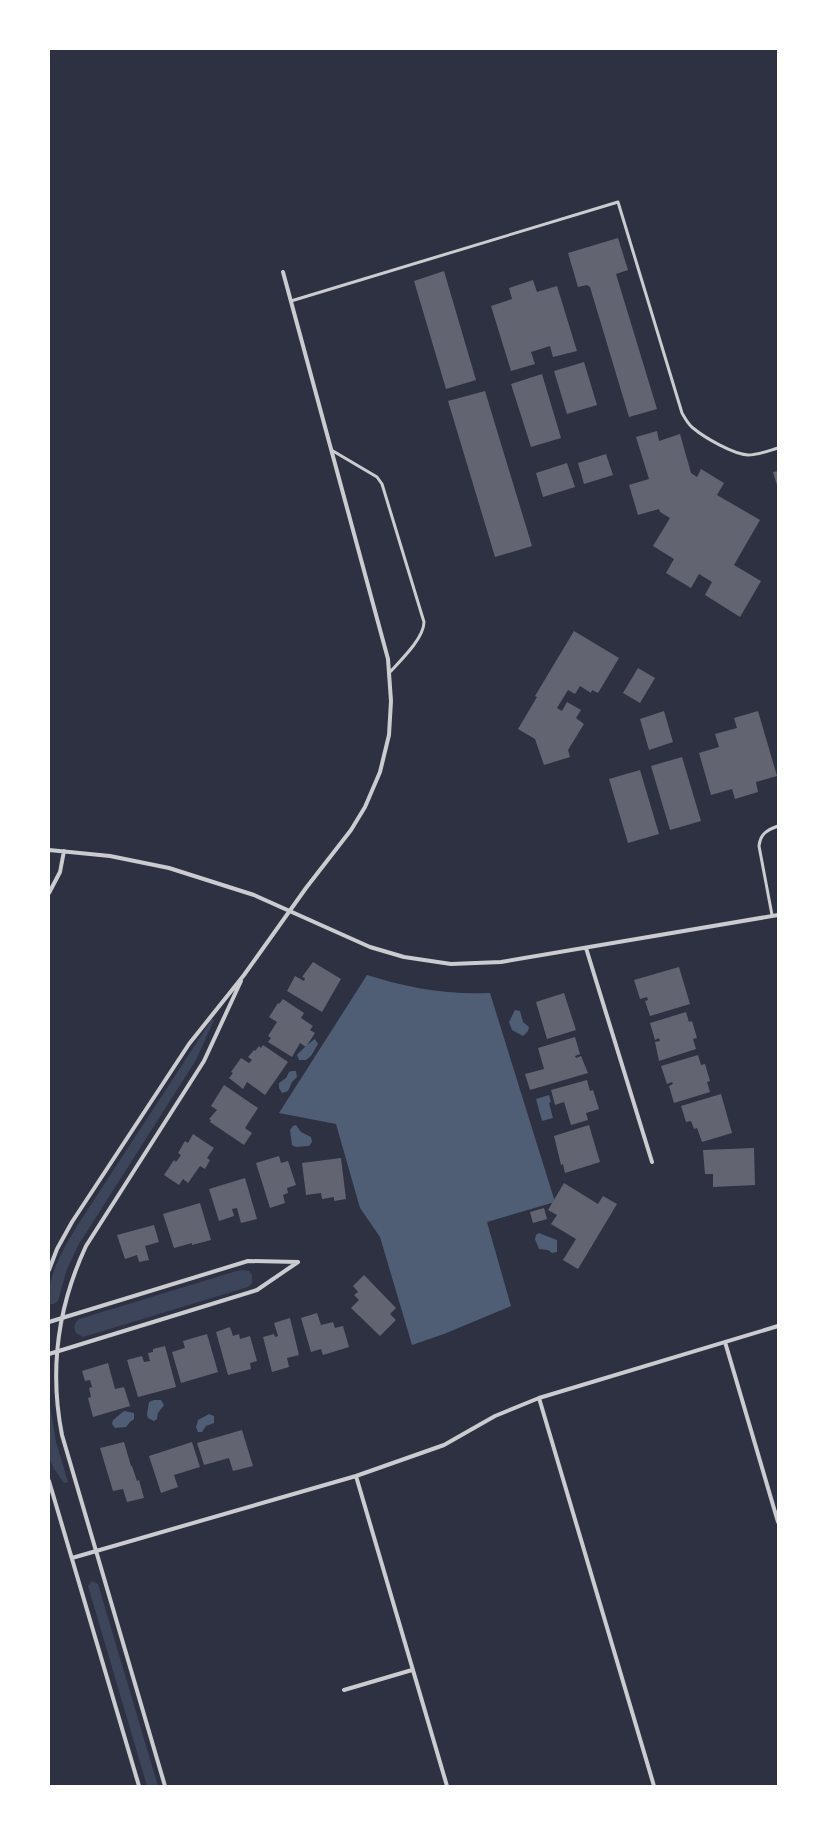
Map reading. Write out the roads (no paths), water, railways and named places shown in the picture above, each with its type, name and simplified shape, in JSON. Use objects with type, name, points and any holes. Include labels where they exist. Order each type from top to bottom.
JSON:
[{"type":"street","points":[[49,1270],[68,1228],[185,1051],[351,830],[374,789],[385,754],[391,718],[390,672],[384,640],[283,272]]},
{"type":"street","points":[[49,850],[110,856],[169,868],[254,895],[356,941],[404,957],[451,964],[501,962],[778,915]]},
{"type":"street","points":[[49,893],[60,872],[64,851]]},
{"type":"street","points":[[586,948],[652,1162]]},
{"type":"street","points":[[165,1786],[59,1422],[55,1389],[56,1352],[61,1318],[72,1280],[86,1246],[204,1061],[244,974]]},
{"type":"street","points":[[49,1322],[248,1261],[298,1262],[257,1290],[49,1354]]},
{"type":"street","points":[[72,1558],[356,1476],[444,1445],[495,1416],[539,1398],[778,1326]]},
{"type":"street","points":[[725,1342],[778,1522]]},
{"type":"street","points":[[539,1398],[654,1786]]},
{"type":"street","points":[[356,1476],[447,1786]]},
{"type":"street","points":[[49,1480],[139,1786]]},
{"type":"street","points":[[344,1690],[412,1670]]},
{"type":"lane","points":[[291,301],[618,202],[682,413],[687,421],[693,428],[730,451],[739,454],[758,454],[778,448]]},
{"type":"lane","points":[[333,451],[377,477],[382,484],[424,622],[422,632],[406,655],[390,672]]},
{"type":"lane","points":[[772,915],[759,846],[760,839],[763,834],[778,826]]}]
